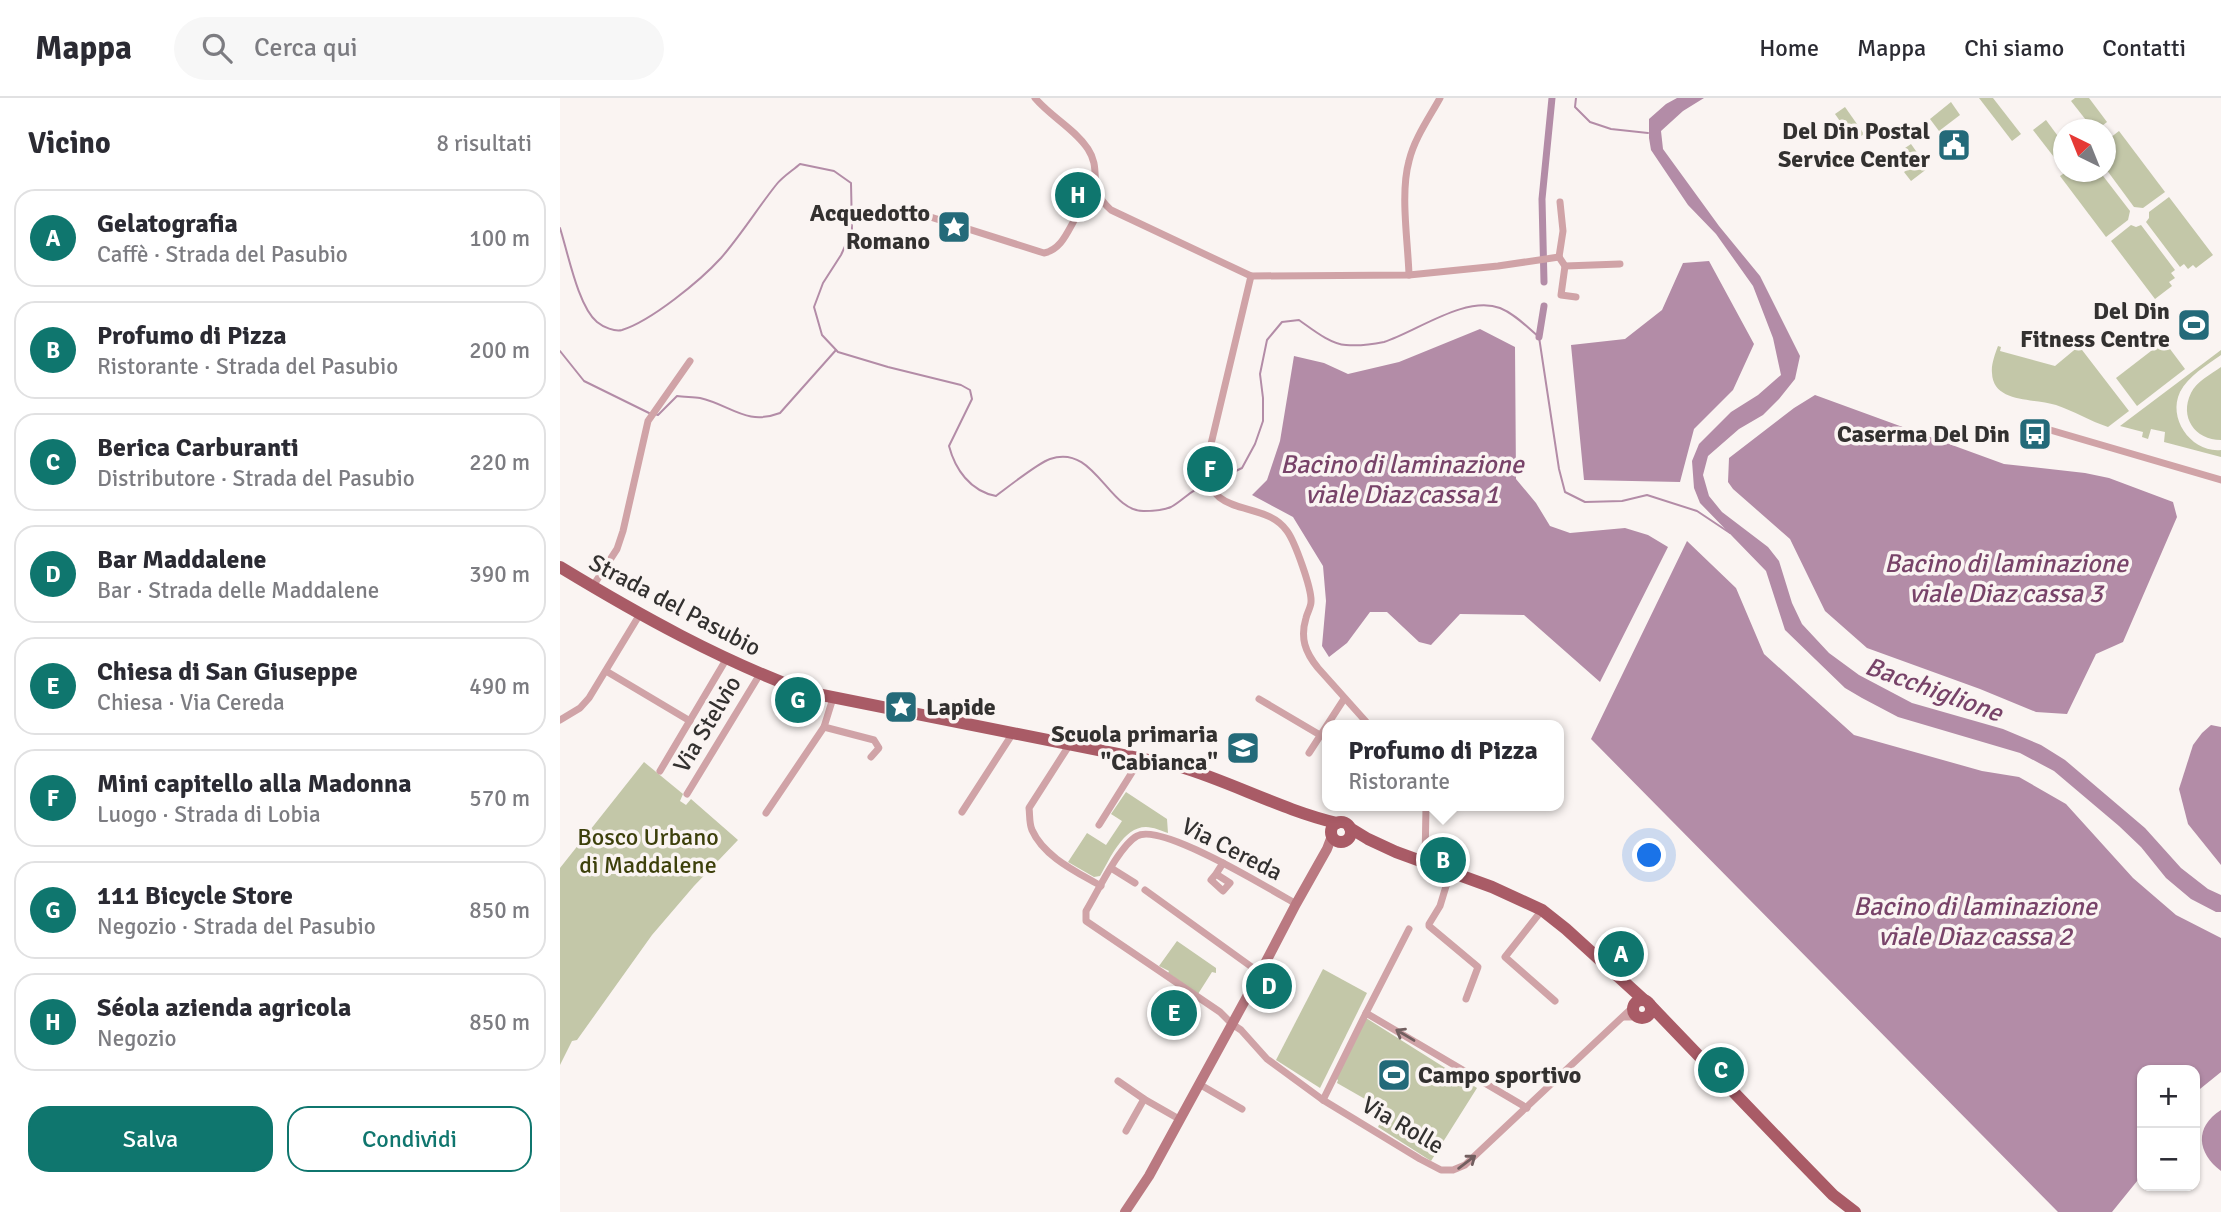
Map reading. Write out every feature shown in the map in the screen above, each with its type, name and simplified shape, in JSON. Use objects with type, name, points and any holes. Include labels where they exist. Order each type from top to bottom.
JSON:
[{"type":"main road","name":"Strada del Pasubio","points":[[560,566],[670,631],[760,674],[807,692],[1141,758],[1206,774],[1289,808],[1337,835]]},
{"type":"main road","points":[[1337,835],[1351,835],[1350,828],[1396,852]]},
{"type":"main road","points":[[1337,835],[1425,862],[1449,878],[1518,897],[1542,910],[1630,986],[1640,1008],[1664,1019],[1833,1195],[1855,1212]]},
{"type":"street","points":[[1035,98],[1087,147],[1092,156],[1098,197],[1111,210],[1251,276],[1409,275],[1559,257]]},
{"type":"street","points":[[1409,275],[1406,178],[1414,146],[1440,98]]},
{"type":"street","points":[[902,208],[1044,253],[1054,251],[1059,246],[1080,211],[1098,197]]},
{"type":"street","points":[[1560,202],[1563,231],[1559,257],[1565,265],[1561,295],[1576,297]]},
{"type":"street","points":[[1565,265],[1620,264]]},
{"type":"street","points":[[1251,276],[1206,465],[1211,490],[1237,507],[1275,519],[1286,528],[1297,551],[1311,603],[1303,629],[1303,642],[1310,658],[1364,720]]},
{"type":"street","points":[[593,586],[617,549],[623,531],[648,421],[690,361]]},
{"type":"street","points":[[2033,425],[2221,480]]},
{"type":"street","points":[[560,720],[580,708],[589,698],[639,614]]},
{"type":"street","points":[[660,771],[727,658]]},
{"type":"street","points":[[606,671],[690,721]]},
{"type":"street","name":"Via Stelvio","points":[[687,794],[760,674]]},
{"type":"street","points":[[766,813],[824,727],[833,698]]},
{"type":"street","points":[[1259,699],[1320,735]]},
{"type":"street","points":[[1330,720],[1344,699]]},
{"type":"street","points":[[824,727],[874,740],[879,748],[871,757]]},
{"type":"street","points":[[1309,753],[1322,732]]},
{"type":"street","points":[[962,812],[1013,733]]},
{"type":"street","points":[[1070,744],[1029,808],[1032,830],[1058,859],[1101,886]]},
{"type":"street","points":[[1099,824],[1141,758]]},
{"type":"street","points":[[1425,862],[1426,811]]},
{"type":"street","name":"Via Cereda","points":[[1232,1024],[1220,1012],[1086,921],[1086,911],[1111,868],[1133,839],[1148,832],[1223,863],[1296,904]]},
{"type":"street","points":[[1129,1211],[1296,904],[1337,835]]},
{"type":"street","points":[[1216,874],[1223,863]]},
{"type":"street","points":[[1111,868],[1135,883]]},
{"type":"street","points":[[1449,878],[1440,906],[1429,926],[1478,967],[1466,999]]},
{"type":"street","points":[[1145,890],[1260,973]]},
{"type":"street","points":[[1542,910],[1506,957],[1555,1001]]},
{"type":"street","points":[[1323,1100],[1409,929]]},
{"type":"street","name":"Via Rolle","points":[[1232,1024],[1283,1073],[1420,1159],[1447,1171],[1465,1165],[1623,1017],[1640,1008]]},
{"type":"street","points":[[1366,1013],[1527,1108]]},
{"type":"street","points":[[1118,1081],[1179,1119]]},
{"type":"street","points":[[1199,1084],[1242,1109]]},
{"type":"street","points":[[1126,1131],[1144,1099]]},
{"type":"green space","points":[[1979,98],[1993,98],[2021,134],[2012,141]]},
{"type":"green space","points":[[2075,98],[2089,98],[2105,119],[2085,119],[2071,101]]},
{"type":"green space","points":[[1951,102],[1960,115],[1939,131],[1930,119]]},
{"type":"green space","points":[[1845,107],[1864,134],[1854,141],[1835,114]]},
{"type":"green space","points":[[2046,120],[2053,129],[2053,156],[2033,130]]},
{"type":"green space","points":[[2119,131],[2165,192],[2143,208],[2134,207],[2116,182],[2116,133]]},
{"type":"green space","points":[[1911,144],[1928,168],[1911,181],[1904,172],[1913,166],[1902,150]]},
{"type":"green space","points":[[2065,182],[2108,182],[2130,211],[2128,220],[2106,237]]},
{"type":"green space","points":[[2169,197],[2213,255],[2196,268],[2193,265],[2188,269],[2184,264],[2180,267],[2146,222],[2149,212]]},
{"type":"green space","points":[[2131,225],[2141,225],[2175,270],[2171,273],[2175,278],[2169,282],[2172,286],[2155,299],[2111,241]]},
{"type":"green space","points":[[2164,341],[2185,369],[2137,406],[2116,378]]},
{"type":"green space","points":[[1998,346],[2001,347],[2000,351],[2055,366],[2079,346],[2129,411],[2108,427],[2056,405],[2007,395],[1994,383],[1992,373]]},
{"type":"green space","points":[[2221,350],[2221,355],[2198,371],[2180,392],[2177,413],[2185,432],[2192,440],[2201,446],[2221,450],[2221,457],[2164,442],[2165,432],[2151,429],[2148,439],[2142,437],[2143,432],[2120,426]]},
{"type":"green space","points":[[2221,367],[2221,440],[2204,436],[2197,431],[2188,418],[2187,410],[2196,385]]},
{"type":"green space","name":"Bosco Urbano di Maddalene","points":[[644,762],[683,794],[680,801],[686,805],[691,799],[738,840],[652,935],[577,1040],[572,1041],[560,1065],[560,868]]},
{"type":"green space","points":[[1126,792],[1167,819],[1168,833],[1146,827],[1131,832],[1118,845],[1100,876],[1094,877],[1068,862],[1087,833],[1106,845],[1122,821],[1111,814]]},
{"type":"green space","points":[[1177,941],[1216,968],[1216,973],[1212,972],[1198,994],[1159,966]]},
{"type":"green space","points":[[1323,969],[1367,993],[1320,1088],[1276,1060]]},
{"type":"green space","name":"Campo sportivo","points":[[1366,1018],[1477,1088],[1431,1161],[1378,1127],[1386,1111],[1337,1083],[1338,1080],[1334,1077]]},
{"type":"water","name":"Bacchiglione","points":[[1677,98],[1704,98],[1683,111],[1661,131],[1663,149],[1719,226],[1760,276],[1800,356],[1795,379],[1779,399],[1763,415],[1739,429],[1708,456],[1703,475],[1709,496],[1722,512],[1768,547],[1779,561],[1792,603],[1802,624],[1829,653],[1859,675],[1912,703],[2003,729],[2041,745],[2065,760],[2145,828],[2181,868],[2208,889],[2221,895],[2221,912],[2191,899],[2166,878],[2141,847],[2054,771],[2020,753],[1898,717],[1845,688],[1785,630],[1766,571],[1700,503],[1694,488],[1692,461],[1699,444],[1731,412],[1758,395],[1781,375],[1773,338],[1753,286],[1716,234],[1688,205],[1651,150],[1649,119]]},
{"type":"water","points":[[1709,261],[1754,344],[1733,390],[1694,429],[1680,482],[1584,480],[1571,345],[1625,339],[1662,310],[1683,263]]},
{"type":"water","name":"Bacino di laminazione viale Diaz cassa 1","points":[[1480,329],[1515,347],[1516,479],[1536,503],[1550,526],[1570,533],[1625,528],[1648,535],[1668,547],[1600,682],[1524,615],[1460,614],[1431,645],[1419,642],[1387,612],[1370,612],[1347,643],[1329,657],[1322,646],[1326,601],[1323,566],[1293,517],[1252,495],[1267,480],[1280,441],[1294,356],[1324,363],[1348,374],[1399,362]]},
{"type":"water","name":"Bacino di laminazione viale Diaz cassa 3","points":[[1815,395],[2004,464],[2109,478],[2173,502],[2177,517],[2123,642],[2096,654],[2067,714],[2036,712],[1867,648],[1825,611],[1790,539],[1728,482],[1729,458]]},
{"type":"water","name":"Bacino di laminazione viale Diaz cassa 2","points":[[1687,541],[1736,588],[1764,654],[1854,735],[1982,771],[2019,777],[2066,804],[2133,878],[2176,915],[2221,938],[2221,1072],[2200,1089],[2200,1065],[2137,1065],[2137,1181],[2112,1212],[2058,1212],[1591,739]]},
{"type":"water","points":[[2211,725],[2221,727],[2221,865],[2188,824],[2179,789],[2193,745]]},
{"type":"water","points":[[2221,1110],[2221,1171],[2207,1156],[2202,1140],[2206,1124]]},
{"type":"waterway","points":[[1544,282],[1542,199],[1552,98]]},
{"type":"waterway","points":[[1576,98],[1575,107],[1590,122],[1611,129],[1648,133]]},
{"type":"waterway","points":[[560,228],[579,292],[590,314],[606,327],[622,330],[661,309],[712,267],[778,182],[800,164],[834,171],[851,183],[852,231],[823,283],[814,307],[822,335],[838,352],[961,385],[970,390],[972,399],[949,446],[955,463],[971,484],[996,496],[1045,461],[1065,457],[1079,461],[1090,469],[1120,501],[1131,508],[1144,511],[1171,507],[1208,484]]},
{"type":"waterway","points":[[1213,482],[1242,468],[1255,444],[1263,421],[1260,374],[1267,340],[1282,322],[1299,320],[1334,342],[1365,345],[1384,342],[1456,310],[1486,305],[1511,314],[1539,337],[1559,469],[1565,492],[1585,502],[1622,501],[1647,495],[1697,511],[1730,533]]},
{"type":"waterway","points":[[1539,337],[1544,306]]},
{"type":"waterway","points":[[655,414],[658,415],[677,396],[711,401],[748,416],[780,413],[836,350]]},
{"type":"waterway","points":[[560,351],[584,381],[649,413]]},
{"type":"place","name":"Del Din Postal Service Center","points":[[1954,145]]},
{"type":"place","name":"Séola azienda agricola","points":[[1078,195]]},
{"type":"place","name":"Acquedotto Romano","points":[[954,227]]},
{"type":"place","name":"Del Din Fitness Centre","points":[[2194,325]]},
{"type":"place","name":"Caserma Del Din","points":[[2035,434]]},
{"type":"place","name":"Mini capitello alla Madonna","points":[[1210,469]]},
{"type":"place","name":"111 Bicycle Store","points":[[798,700]]},
{"type":"place","name":"Lapide","points":[[901,707]]},
{"type":"place","name":"Scuola primaria \"Cabianca\"","points":[[1243,748]]},
{"type":"place","name":"Profumo di Pizza","points":[[1443,860]]},
{"type":"place","name":"Gelatografia","points":[[1621,954]]},
{"type":"place","name":"Bar Maddalene","points":[[1269,986]]},
{"type":"place","name":"Chiesa di San Giuseppe","points":[[1174,1013]]},
{"type":"place","name":"Berica Carburanti","points":[[1721,1070]]},
{"type":"place","name":"Campo sportivo","points":[[1394,1075]]}]
